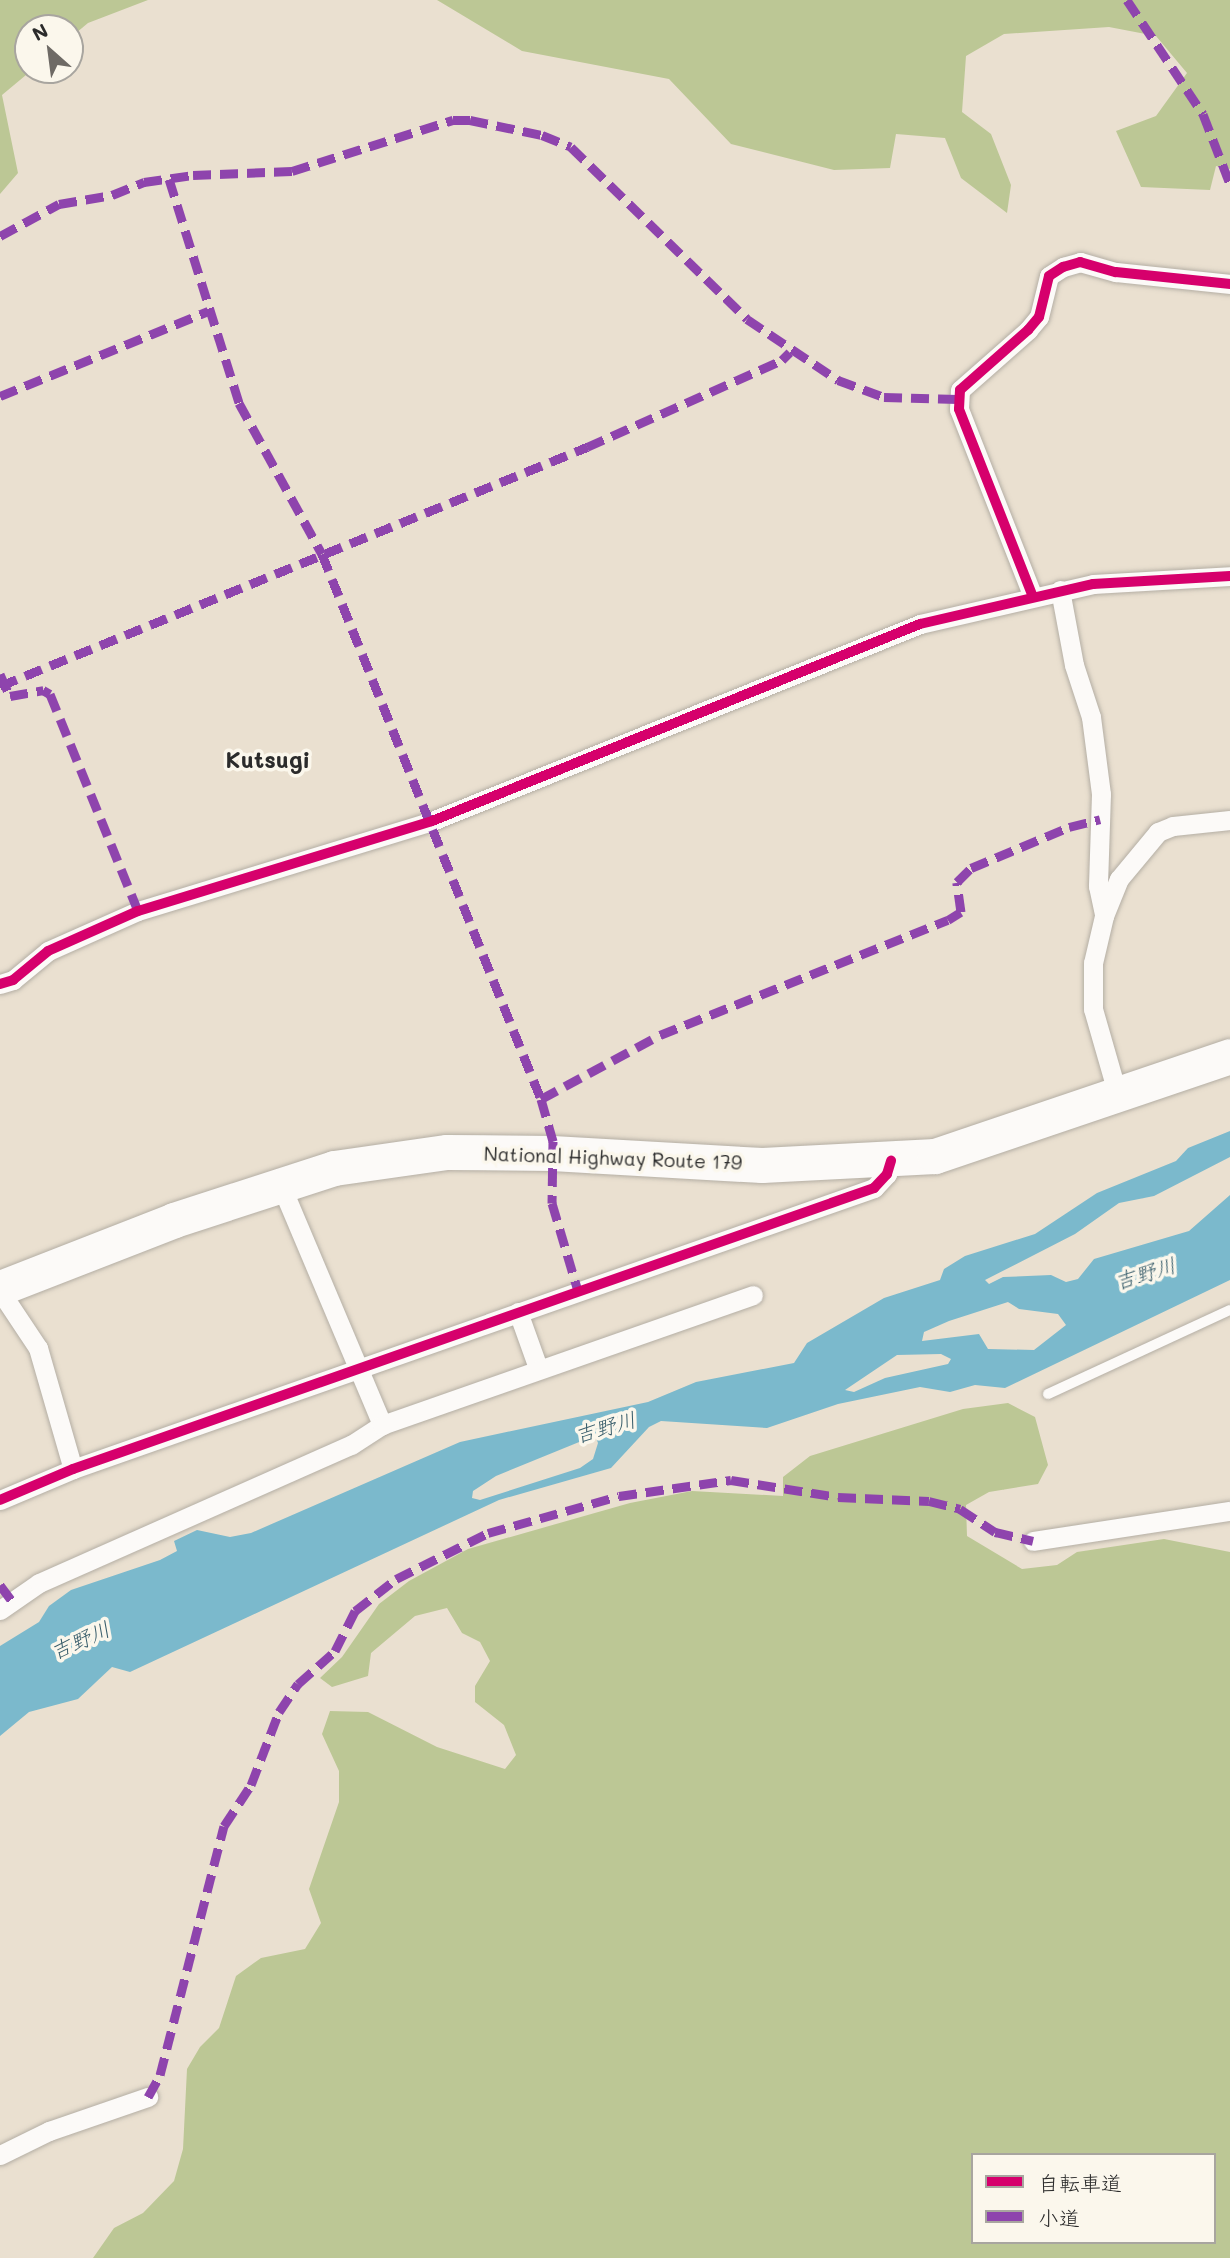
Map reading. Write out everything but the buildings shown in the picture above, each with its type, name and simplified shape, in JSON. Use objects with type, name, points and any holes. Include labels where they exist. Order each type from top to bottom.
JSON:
[{"type":"highway","name":"National Highway Route 179","points":[[0,1289],[280,1183],[334,1168],[447,1152],[552,1153],[762,1165],[891,1161],[935,1156],[986,1143],[1230,1055]]},
{"type":"street","points":[[1033,597],[959,409],[960,390],[1039,317],[1049,276],[1063,267],[1080,262],[1128,273],[1230,284]]},
{"type":"street","points":[[0,984],[13,980],[48,951],[138,911],[432,821],[919,624],[1060,590],[1105,583],[1230,576]]},
{"type":"street","points":[[1060,590],[1074,665],[1091,717],[1101,794],[1098,886],[1104,916]]},
{"type":"street","points":[[1118,1096],[1093,1009],[1093,963],[1104,916],[1119,878],[1158,832],[1230,820]]},
{"type":"street","points":[[0,1500],[73,1469],[874,1188],[887,1174],[891,1161]]},
{"type":"street","points":[[280,1183],[382,1424]]},
{"type":"street","points":[[0,1289],[38,1348],[73,1469]]},
{"type":"street","points":[[0,1610],[39,1583],[351,1445],[382,1424],[472,1396],[538,1368],[753,1295]]},
{"type":"street","points":[[518,1312],[538,1368]]},
{"type":"street","points":[[1033,1541],[1230,1511]]},
{"type":"street","points":[[0,2155],[49,2131],[148,2097]]},
{"type":"lane","points":[[1048,1394],[1230,1310]]},
{"type":"green space","points":[[0,0],[148,0],[84,26],[84,14],[14,14],[15,84],[2,95],[18,173],[0,194]]},
{"type":"green space","points":[[437,0],[1230,0],[1230,169],[1216,166],[1210,190],[1141,187],[1116,131],[1156,116],[1187,73],[1156,36],[1109,27],[1004,34],[966,56],[962,112],[991,134],[1011,185],[1007,213],[961,178],[945,138],[896,134],[890,168],[834,170],[731,144],[669,79],[522,51]]},
{"type":"green space","points":[[1008,1403],[1035,1417],[1048,1465],[1038,1484],[989,1492],[966,1505],[967,1536],[1022,1569],[1057,1565],[1077,1552],[1164,1539],[1230,1552],[1230,2258],[93,2258],[114,2228],[143,2213],[174,2181],[183,2149],[187,2069],[200,2047],[219,2028],[236,1976],[261,1958],[305,1949],[321,1923],[309,1889],[339,1802],[339,1771],[322,1734],[330,1711],[368,1712],[437,1747],[505,1769],[516,1755],[504,1725],[475,1702],[475,1686],[490,1661],[480,1642],[462,1633],[447,1608],[415,1616],[371,1653],[368,1676],[332,1687],[320,1678],[342,1657],[379,1604],[409,1581],[468,1549],[630,1503],[692,1491],[783,1496],[783,1477],[810,1456],[963,1409]]},
{"type":"water","name":"吉野川","points":[[1230,1131],[1230,1157],[1154,1196],[1119,1203],[1075,1234],[985,1280],[989,1284],[1003,1277],[1051,1275],[1066,1282],[1078,1279],[1094,1259],[1189,1231],[1230,1195],[1230,1280],[1005,1388],[975,1385],[950,1392],[920,1387],[838,1404],[767,1428],[661,1421],[649,1427],[611,1468],[499,1500],[130,1672],[112,1667],[78,1699],[29,1712],[0,1736],[0,1646],[39,1622],[49,1606],[71,1590],[160,1560],[177,1551],[174,1541],[197,1530],[230,1537],[251,1533],[460,1442],[648,1402],[696,1382],[794,1363],[807,1343],[884,1298],[940,1280],[944,1269],[965,1256],[1035,1234],[1097,1193],[1176,1161],[1188,1148]],"holes":[[[1008,1302],[1019,1309],[1058,1314],[1066,1325],[1034,1350],[988,1349],[979,1334],[922,1341],[924,1332]],[[941,1354],[951,1359],[948,1364],[885,1378],[854,1392],[845,1390],[897,1355]],[[589,1438],[596,1438],[598,1443],[593,1459],[580,1468],[480,1500],[472,1498],[473,1491],[496,1476]]]},
{"type":"marked path","points":[[1127,0],[1203,114],[1230,184]]},
{"type":"marked path","points":[[0,236],[59,204],[112,195],[144,182],[193,175],[292,171],[453,120],[470,120],[542,135],[571,147],[747,319],[838,380],[884,397],[958,399]]},
{"type":"marked path","points":[[169,179],[239,403],[322,554],[541,1099],[553,1141],[552,1203],[578,1291]]},
{"type":"marked path","points":[[0,396],[208,311]]},
{"type":"marked path","points":[[0,686],[587,447],[782,360],[790,352]]},
{"type":"marked path","points":[[0,674],[10,696],[43,690],[50,694],[138,911]]},
{"type":"marked path","points":[[541,1099],[660,1035],[948,920],[961,912],[957,882],[971,868],[1069,827],[1100,819]]},
{"type":"marked path","points":[[148,2097],[160,2075],[224,1826],[251,1785],[279,1712],[298,1684],[335,1651],[355,1611],[396,1579],[488,1533],[619,1496],[731,1480],[838,1497],[929,1501],[960,1509],[995,1532],[1033,1541]]},
{"type":"marked path","points":[[0,1585],[12,1601]]},
{"type":"cycle path","points":[[1033,597],[959,409],[960,390],[1039,317],[1049,276],[1063,267],[1080,262],[1116,272],[1230,284]]},
{"type":"cycle path","points":[[0,984],[13,980],[48,951],[138,911],[432,821],[920,624],[1093,584],[1230,576]]},
{"type":"cycle path","points":[[0,1500],[73,1469],[874,1188],[887,1174],[891,1161]]},
{"type":"district","name":"Kutsugi","points":[[268,759]]}]
